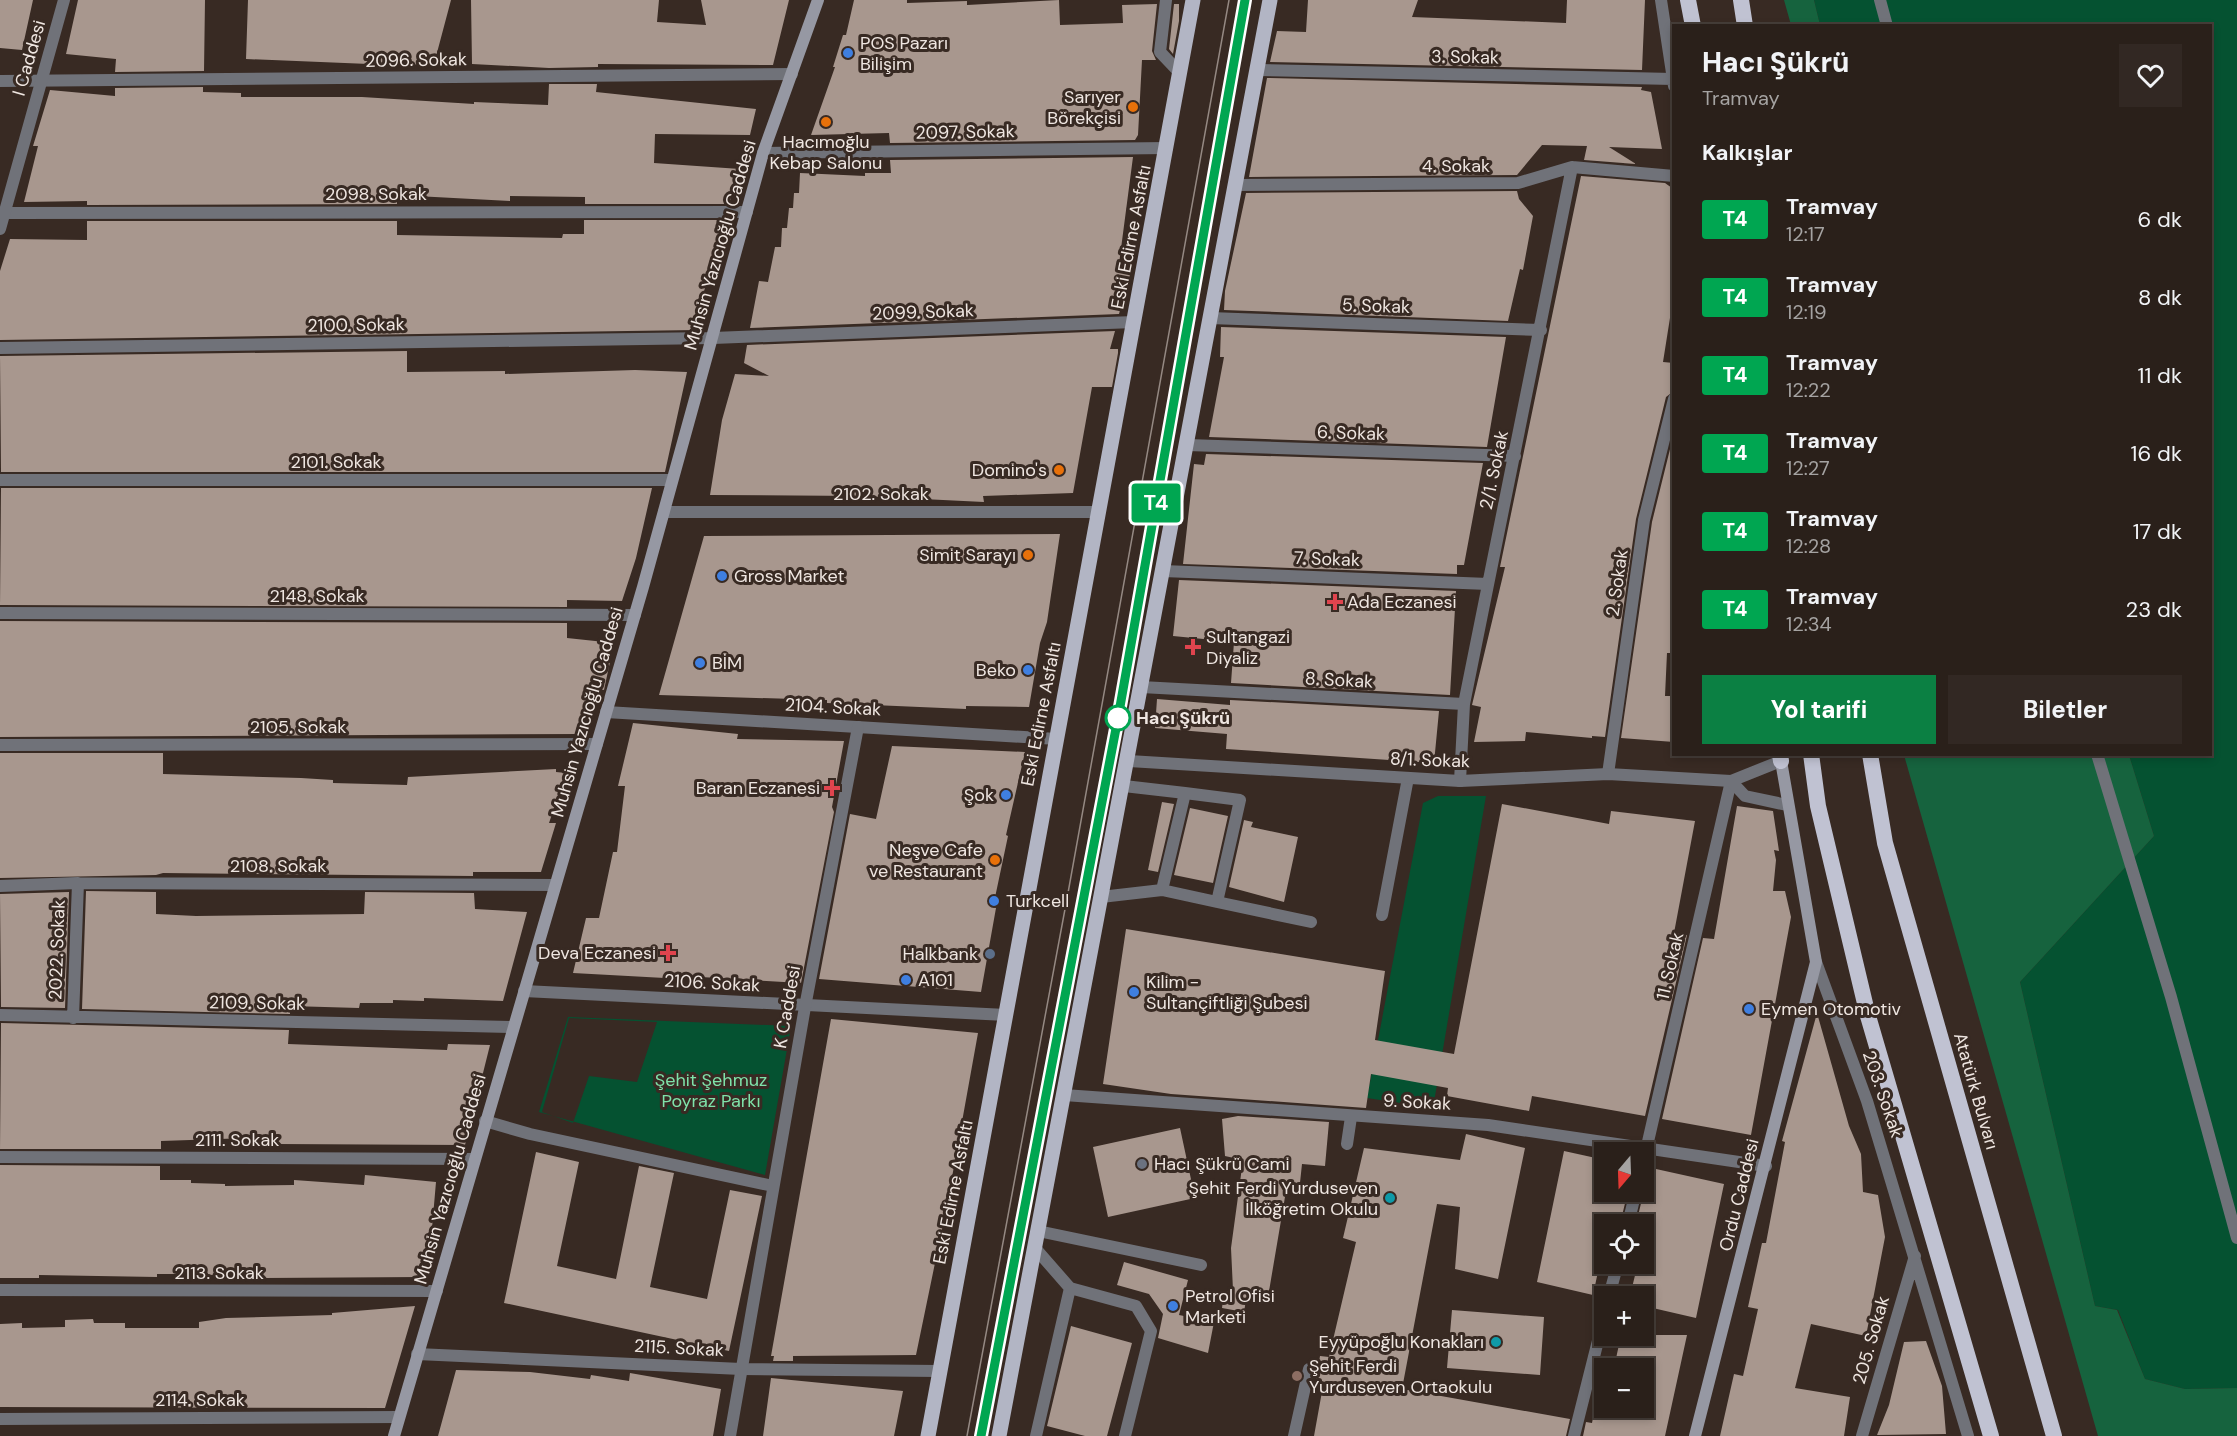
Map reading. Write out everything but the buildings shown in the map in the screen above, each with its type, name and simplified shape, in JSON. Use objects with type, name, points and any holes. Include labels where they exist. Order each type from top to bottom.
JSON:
[{"type":"highway","points":[[1688,0],[1693,24]]},
{"type":"highway","points":[[1741,0],[1745,24]]},
{"type":"highway","points":[[1811,756],[1818,806],[1868,1016],[1991,1436]]},
{"type":"highway","name":"Atatürk Bulvarı","points":[[1870,756],[1885,843],[2054,1436]]},
{"type":"main road","name":"Muhsin Yazıcıoğlu Caddesi","points":[[394,1436],[664,512],[763,153],[818,0]]},
{"type":"main road","name":"Eski Edirne Asfaltı","points":[[928,1436],[1193,0]]},
{"type":"main road","points":[[999,1436],[1129,761],[1270,0]]},
{"type":"main road","name":"203. Sokak","points":[[1781,758],[1787,805],[1816,962]]},
{"type":"main road","name":"Ordu Caddesi","points":[[1695,1436],[1766,1166],[1816,962]]},
{"type":"street","name":"I Caddesi","points":[[0,229],[64,0]]},
{"type":"street","points":[[1661,0],[1672,69]]},
{"type":"street","points":[[1880,0],[1886,24]]},
{"type":"street","points":[[1166,1],[1160,52],[1180,73]]},
{"type":"street","name":"3. Sokak","points":[[1257,70],[1672,82]]},
{"type":"street","name":"2096. Sokak","points":[[0,81],[792,74]]},
{"type":"street","name":"2097. Sokak","points":[[763,153],[1167,148]]},
{"type":"street","name":"4. Sokak","points":[[1235,185],[1518,183],[1572,167],[1672,176]]},
{"type":"street","name":"2/1. Sokak","points":[[1460,781],[1464,704],[1572,167]]},
{"type":"street","name":"2098. Sokak","points":[[3,213],[747,212]]},
{"type":"street","name":"5. Sokak","points":[[1210,318],[1541,330]]},
{"type":"street","name":"2099. Sokak","points":[[713,338],[1134,322]]},
{"type":"street","name":"2100. Sokak","points":[[0,348],[713,338]]},
{"type":"street","name":"2. Sokak","points":[[1608,774],[1644,520],[1672,407]]},
{"type":"street","name":"6. Sokak","points":[[1187,445],[1515,456]]},
{"type":"street","name":"2101. Sokak","points":[[0,480],[672,480]]},
{"type":"street","name":"2102. Sokak","points":[[664,512],[1099,512]]},
{"type":"street","name":"7. Sokak","points":[[1163,571],[1488,584]]},
{"type":"street","name":"2148. Sokak","points":[[0,613],[634,615]]},
{"type":"street","name":"8. Sokak","points":[[1141,687],[1464,704]]},
{"type":"street","name":"2104. Sokak","points":[[606,712],[1057,739]]},
{"type":"street","name":"K Caddesi","points":[[730,1436],[805,1007],[858,727]]},
{"type":"street","name":"2105. Sokak","points":[[0,745],[597,744]]},
{"type":"street","points":[[2098,756],[2171,997],[2237,1238]]},
{"type":"street","name":"8/1. Sokak","points":[[1129,761],[1460,781],[1608,774],[1731,781],[1781,758]]},
{"type":"street","points":[[1382,915],[1408,778]]},
{"type":"street","points":[[1731,781],[1745,796],[1787,805]]},
{"type":"street","name":"11. Sokak","points":[[1649,1142],[1731,781]]},
{"type":"street","points":[[1124,786],[1240,800],[1216,902]]},
{"type":"street","points":[[1162,890],[1185,793]]},
{"type":"street","name":"2108. Sokak","points":[[0,886],[78,883],[555,885]]},
{"type":"street","name":"2022. Sokak","points":[[73,1017],[78,883]]},
{"type":"street","points":[[1101,897],[1162,890],[1311,922]]},
{"type":"street","name":"203. Sokak","points":[[1816,962],[1867,1101],[1968,1436]]},
{"type":"street","name":"2106. Sokak","points":[[524,992],[1006,1015]]},
{"type":"street","name":"2109. Sokak","points":[[0,1015],[513,1027]]},
{"type":"street","name":"9. Sokak","points":[[1064,1095],[1352,1117],[1426,1119],[1488,1125],[1594,1144]]},
{"type":"street","points":[[1347,1144],[1352,1117]]},
{"type":"street","points":[[485,1121],[530,1134],[773,1186]]},
{"type":"street","name":"9. Sokak","points":[[1654,1155],[1766,1166]]},
{"type":"street","name":"2111. Sokak","points":[[0,1157],[475,1159]]},
{"type":"street","points":[[1038,1232],[1201,1265]]},
{"type":"street","points":[[1035,1248],[1070,1288],[1136,1306],[1151,1331],[1125,1436]]},
{"type":"street","name":"205. Sokak","points":[[1862,1436],[1915,1255]]},
{"type":"street","points":[[1036,1436],[1070,1288]]},
{"type":"street","name":"2113. Sokak","points":[[0,1290],[437,1291]]},
{"type":"street","points":[[1574,1436],[1597,1346]]},
{"type":"street","name":"2115. Sokak","points":[[417,1354],[741,1369],[939,1371]]},
{"type":"street","points":[[1294,1436],[1309,1369]]},
{"type":"street","name":"2114. Sokak","points":[[0,1419],[399,1417]]},
{"type":"green space","points":[[1784,0],[1814,0],[1820,24],[1791,24]]},
{"type":"green space","points":[[1814,0],[2237,0],[2237,1388],[2185,1389],[2145,1379],[2118,1310],[2095,1306],[2020,982],[2154,836],[2129,756],[2212,756],[2212,24],[1820,24]]},
{"type":"green space","points":[[1904,756],[2129,756],[2154,836],[2020,982],[2095,1306],[2117,1310],[2145,1379],[2185,1389],[2237,1388],[2237,1436],[2098,1436]]},
{"type":"green space","points":[[1438,796],[1486,796],[1433,1108],[1367,1098],[1423,803]]},
{"type":"green space","name":"Şehit Şehmuz Poyraz Parkı","points":[[568,1017],[791,1026],[765,1175],[573,1122],[589,1076],[637,1082],[657,1022],[569,1018],[542,1112],[553,1116],[539,1112]]},
{"type":"tram line","points":[[967,1436],[1068,893],[1229,0]]},
{"type":"tram line","points":[[981,1436],[1118,718],[1245,0]]},
{"type":"tram line","name":"T4","points":[[981,1436],[1118,718],[1245,0]]},
{"type":"place","name":"POS Pazarı Bilişim","points":[[848,53]]},
{"type":"place","name":"Sarıyer Börekçisi","points":[[1133,107]]},
{"type":"place","name":"Hacımoğlu Kebap Salonu","points":[[826,122]]},
{"type":"place","name":"Domino's","points":[[1059,470]]},
{"type":"place","name":"Simit Sarayı","points":[[1028,555]]},
{"type":"place","name":"Gross Market","points":[[722,576]]},
{"type":"place","name":"Ada Eczanesi","points":[[1335,602]]},
{"type":"place","name":"Sultangazi Diyaliz","points":[[1193,647]]},
{"type":"place","name":"BİM","points":[[700,663]]},
{"type":"place","name":"Beko","points":[[1028,670]]},
{"type":"place","name":"Hacı Şükrü","points":[[1118,718]]},
{"type":"place","name":"Baran Eczanesi","points":[[832,788]]},
{"type":"place","name":"Şok","points":[[1006,795]]},
{"type":"place","name":"Neşve Cafe ve Restaurant","points":[[995,860]]},
{"type":"place","name":"Turkcell","points":[[994,901]]},
{"type":"place","name":"Deva Eczanesi","points":[[668,953]]},
{"type":"place","name":"Halkbank","points":[[990,954]]},
{"type":"place","name":"A101","points":[[906,980]]},
{"type":"place","name":"Kilim - Sultançiftliği Şubesi","points":[[1134,992]]},
{"type":"place","name":"Eymen Otomotiv","points":[[1749,1009]]},
{"type":"place","name":"Hacı Şükrü Cami","points":[[1142,1164]]},
{"type":"place","name":"Şehit Ferdi Yurduseven İlköğretim Okulu","points":[[1390,1198]]},
{"type":"place","name":"Petrol Ofisi Marketi","points":[[1173,1306]]},
{"type":"place","name":"Eyyüpoğlu Konakları","points":[[1496,1342]]},
{"type":"place","name":"Şehit Ferdi Yurduseven Ortaokulu","points":[[1297,1376]]}]
